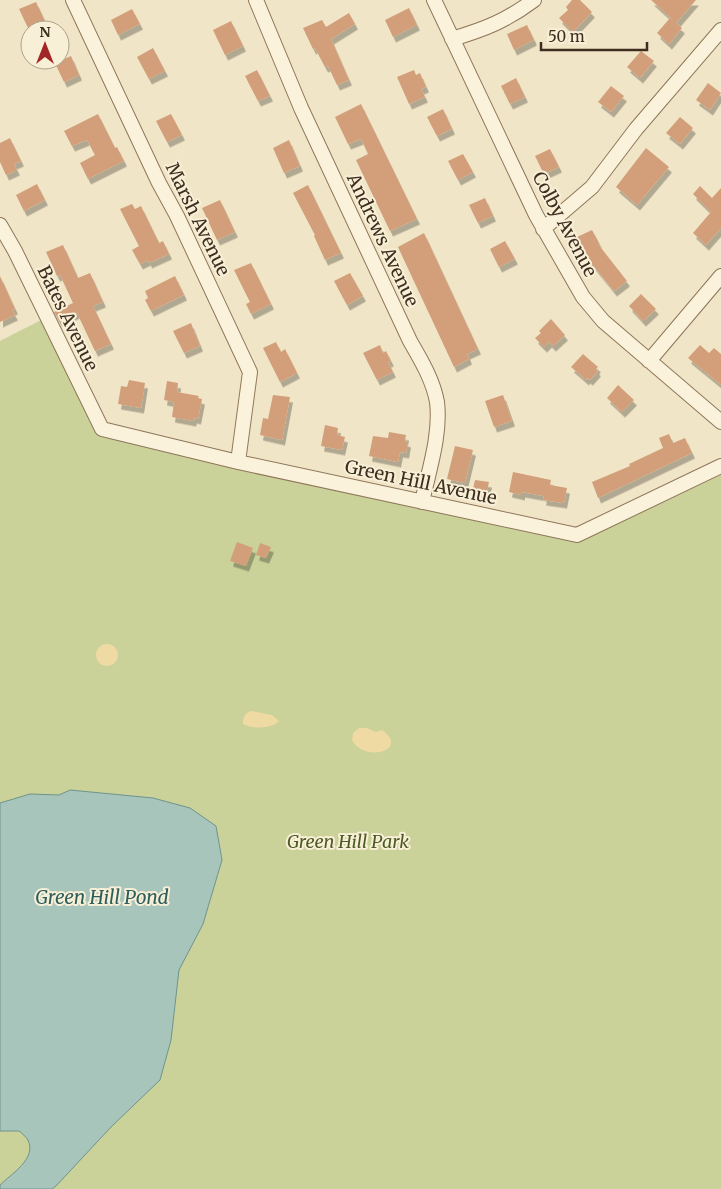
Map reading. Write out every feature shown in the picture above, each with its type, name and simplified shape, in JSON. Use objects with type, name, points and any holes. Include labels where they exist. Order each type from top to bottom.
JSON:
[{"type":"street","name":"Marsh Avenue","points":[[73,0],[250,372],[238,462]]},
{"type":"street","name":"Andrews Avenue","points":[[256,0],[301,108],[410,341],[430,376],[436,402],[437,424],[422,502]]},
{"type":"street","name":"Colby Avenue","points":[[434,0],[531,206],[583,297],[603,321],[721,422]]},
{"type":"street","points":[[452,39],[492,26],[534,0]]},
{"type":"street","points":[[544,229],[592,187],[636,128],[721,30]]},
{"type":"street","name":"Bates Avenue","points":[[0,225],[15,251],[102,429]]},
{"type":"street","points":[[649,360],[721,276]]},
{"type":"street","name":"Green Hill Avenue","points":[[102,429],[238,462],[577,535],[721,466]]},
{"type":"green space","name":"Green Hill Park","points":[[47,317],[102,429],[577,535],[721,466],[721,1189],[0,1189],[0,341]]},
{"type":"sand","points":[[103,644],[111,644],[118,651],[118,659],[111,666],[103,666],[96,659],[96,651]]},
{"type":"sand","points":[[251,711],[272,715],[279,721],[272,726],[262,727],[251,727],[243,724],[245,716]]},
{"type":"sand","points":[[359,728],[367,728],[376,732],[382,730],[389,737],[391,744],[382,751],[365,751],[352,740],[353,733]]},
{"type":"water","name":"Green Hill Pond","points":[[70,790],[153,798],[190,808],[216,826],[222,860],[203,924],[179,970],[171,1040],[160,1080],[111,1127],[52,1189],[0,1189],[0,1185],[22,1166],[29,1154],[30,1147],[28,1140],[19,1131],[0,1131],[0,803],[30,794],[59,795]]},
{"type":"building","points":[[572,0],[580,0],[592,12],[573,32],[559,18],[568,10],[566,7]]},
{"type":"building","points":[[651,0],[696,0],[676,23],[682,28],[669,44],[657,33],[670,18],[673,20]]},
{"type":"building","points":[[36,2],[44,20],[24,20],[19,9]]},
{"type":"building","points":[[409,8],[417,25],[393,37],[385,20]]},
{"type":"building","points":[[132,9],[140,24],[118,35],[111,20]]},
{"type":"building","points":[[349,13],[355,24],[331,39],[349,80],[337,85],[328,66],[325,67],[315,48],[313,49],[303,28],[322,20],[326,27]]},
{"type":"building","points":[[231,21],[243,46],[225,55],[213,30]]},
{"type":"building","points":[[527,25],[534,40],[514,50],[507,34]]},
{"type":"building","points":[[153,48],[165,71],[149,79],[137,57]]},
{"type":"building","points":[[641,51],[654,61],[640,78],[627,67]]},
{"type":"building","points":[[70,56],[79,75],[64,82],[58,70],[70,70]]},
{"type":"building","points":[[257,70],[270,96],[258,101],[245,76]]},
{"type":"building","points":[[414,70],[416,75],[420,73],[426,87],[421,89],[425,97],[409,104],[397,77]]},
{"type":"building","points":[[516,78],[525,97],[510,104],[501,86]]},
{"type":"building","points":[[708,83],[721,93],[710,110],[696,100]]},
{"type":"building","points":[[611,86],[624,96],[611,112],[598,102]]},
{"type":"building","points":[[361,104],[417,219],[390,231],[356,160],[368,154],[361,139],[348,144],[335,117]]},
{"type":"building","points":[[443,109],[452,129],[437,136],[427,117]]},
{"type":"building","points":[[98,114],[115,148],[117,147],[124,161],[88,179],[80,163],[95,155],[87,140],[72,146],[64,131]]},
{"type":"building","points":[[171,114],[182,135],[167,142],[156,121]]},
{"type":"building","points":[[680,117],[693,128],[680,144],[666,133]]},
{"type":"building","points":[[10,138],[21,161],[14,164],[17,170],[6,175],[0,162],[0,143]]},
{"type":"building","points":[[289,140],[300,166],[284,173],[273,148]]},
{"type":"building","points":[[646,148],[669,167],[637,205],[616,187]]},
{"type":"building","points":[[550,149],[559,167],[544,174],[535,156]]},
{"type":"building","points":[[463,154],[473,172],[458,180],[448,161]]},
{"type":"building","points":[[37,184],[45,200],[24,211],[16,195]]},
{"type":"building","points":[[308,185],[341,253],[325,260],[315,235],[293,193]]},
{"type":"building","points":[[700,186],[712,198],[721,188],[721,228],[706,245],[693,233],[711,212],[693,194]]},
{"type":"building","points":[[485,198],[493,216],[478,223],[469,205]]},
{"type":"building","points":[[220,200],[235,232],[217,240],[202,208]]},
{"type":"building","points":[[132,204],[135,209],[141,206],[159,243],[163,241],[169,254],[149,263],[148,260],[140,264],[132,250],[139,246],[120,209]]},
{"type":"building","points":[[592,230],[598,244],[627,281],[614,291],[588,259],[577,237]]},
{"type":"building","points":[[424,233],[478,349],[467,354],[469,359],[454,367],[398,247]]},
{"type":"building","points":[[505,241],[515,259],[499,267],[490,249]]},
{"type":"building","points":[[63,245],[78,278],[90,273],[103,302],[93,306],[111,344],[95,351],[77,313],[59,321],[54,312],[73,303],[60,275],[57,276],[46,252]]},
{"type":"building","points":[[251,263],[271,304],[251,314],[246,304],[250,302],[234,270]]},
{"type":"building","points":[[350,273],[363,296],[347,305],[334,281]]},
{"type":"building","points":[[0,276],[15,309],[12,310],[15,315],[0,322]]},
{"type":"building","points":[[175,276],[184,295],[151,311],[145,300],[148,298],[145,291]]},
{"type":"building","points":[[641,294],[656,309],[643,321],[629,306]]},
{"type":"building","points":[[551,319],[565,335],[553,346],[549,342],[544,347],[535,338]]},
{"type":"building","points":[[191,323],[200,346],[184,353],[173,331]]},
{"type":"building","points":[[276,342],[281,352],[285,349],[297,373],[280,382],[263,348]]},
{"type":"building","points":[[380,345],[383,353],[386,351],[391,361],[388,362],[393,372],[377,380],[363,353]]},
{"type":"building","points":[[700,345],[709,353],[714,348],[721,354],[721,385],[688,358]]},
{"type":"building","points":[[583,354],[598,367],[596,369],[598,371],[590,380],[587,378],[586,380],[571,367]]},
{"type":"building","points":[[129,380],[145,383],[141,408],[118,404],[121,386],[127,387]]},
{"type":"building","points":[[167,381],[178,383],[177,392],[199,396],[198,398],[202,399],[198,419],[194,418],[193,421],[172,417],[174,402],[164,400]]},
{"type":"building","points":[[618,385],[634,400],[622,412],[607,398]]},
{"type":"building","points":[[273,395],[290,397],[282,440],[260,435],[263,418],[268,419]]},
{"type":"building","points":[[503,395],[512,421],[494,427],[485,401]]},
{"type":"building","points":[[325,425],[338,428],[337,435],[345,437],[342,450],[321,446]]},
{"type":"building","points":[[389,432],[406,435],[405,441],[408,442],[406,453],[400,452],[398,462],[369,456],[373,436],[388,438]]},
{"type":"building","points":[[669,434],[673,443],[685,438],[692,453],[598,498],[592,482],[630,466],[629,464],[663,448],[659,438]]},
{"type":"building","points":[[455,446],[473,450],[465,483],[447,479]]},
{"type":"building","points":[[513,472],[551,480],[550,485],[567,488],[564,503],[543,500],[544,496],[522,492],[522,495],[509,492]]},
{"type":"building","points":[[475,480],[489,482],[486,496],[472,493]]},
{"type":"building","points":[[237,542],[253,548],[246,566],[230,561]]},
{"type":"building","points":[[260,543],[271,547],[266,558],[256,555]]}]
